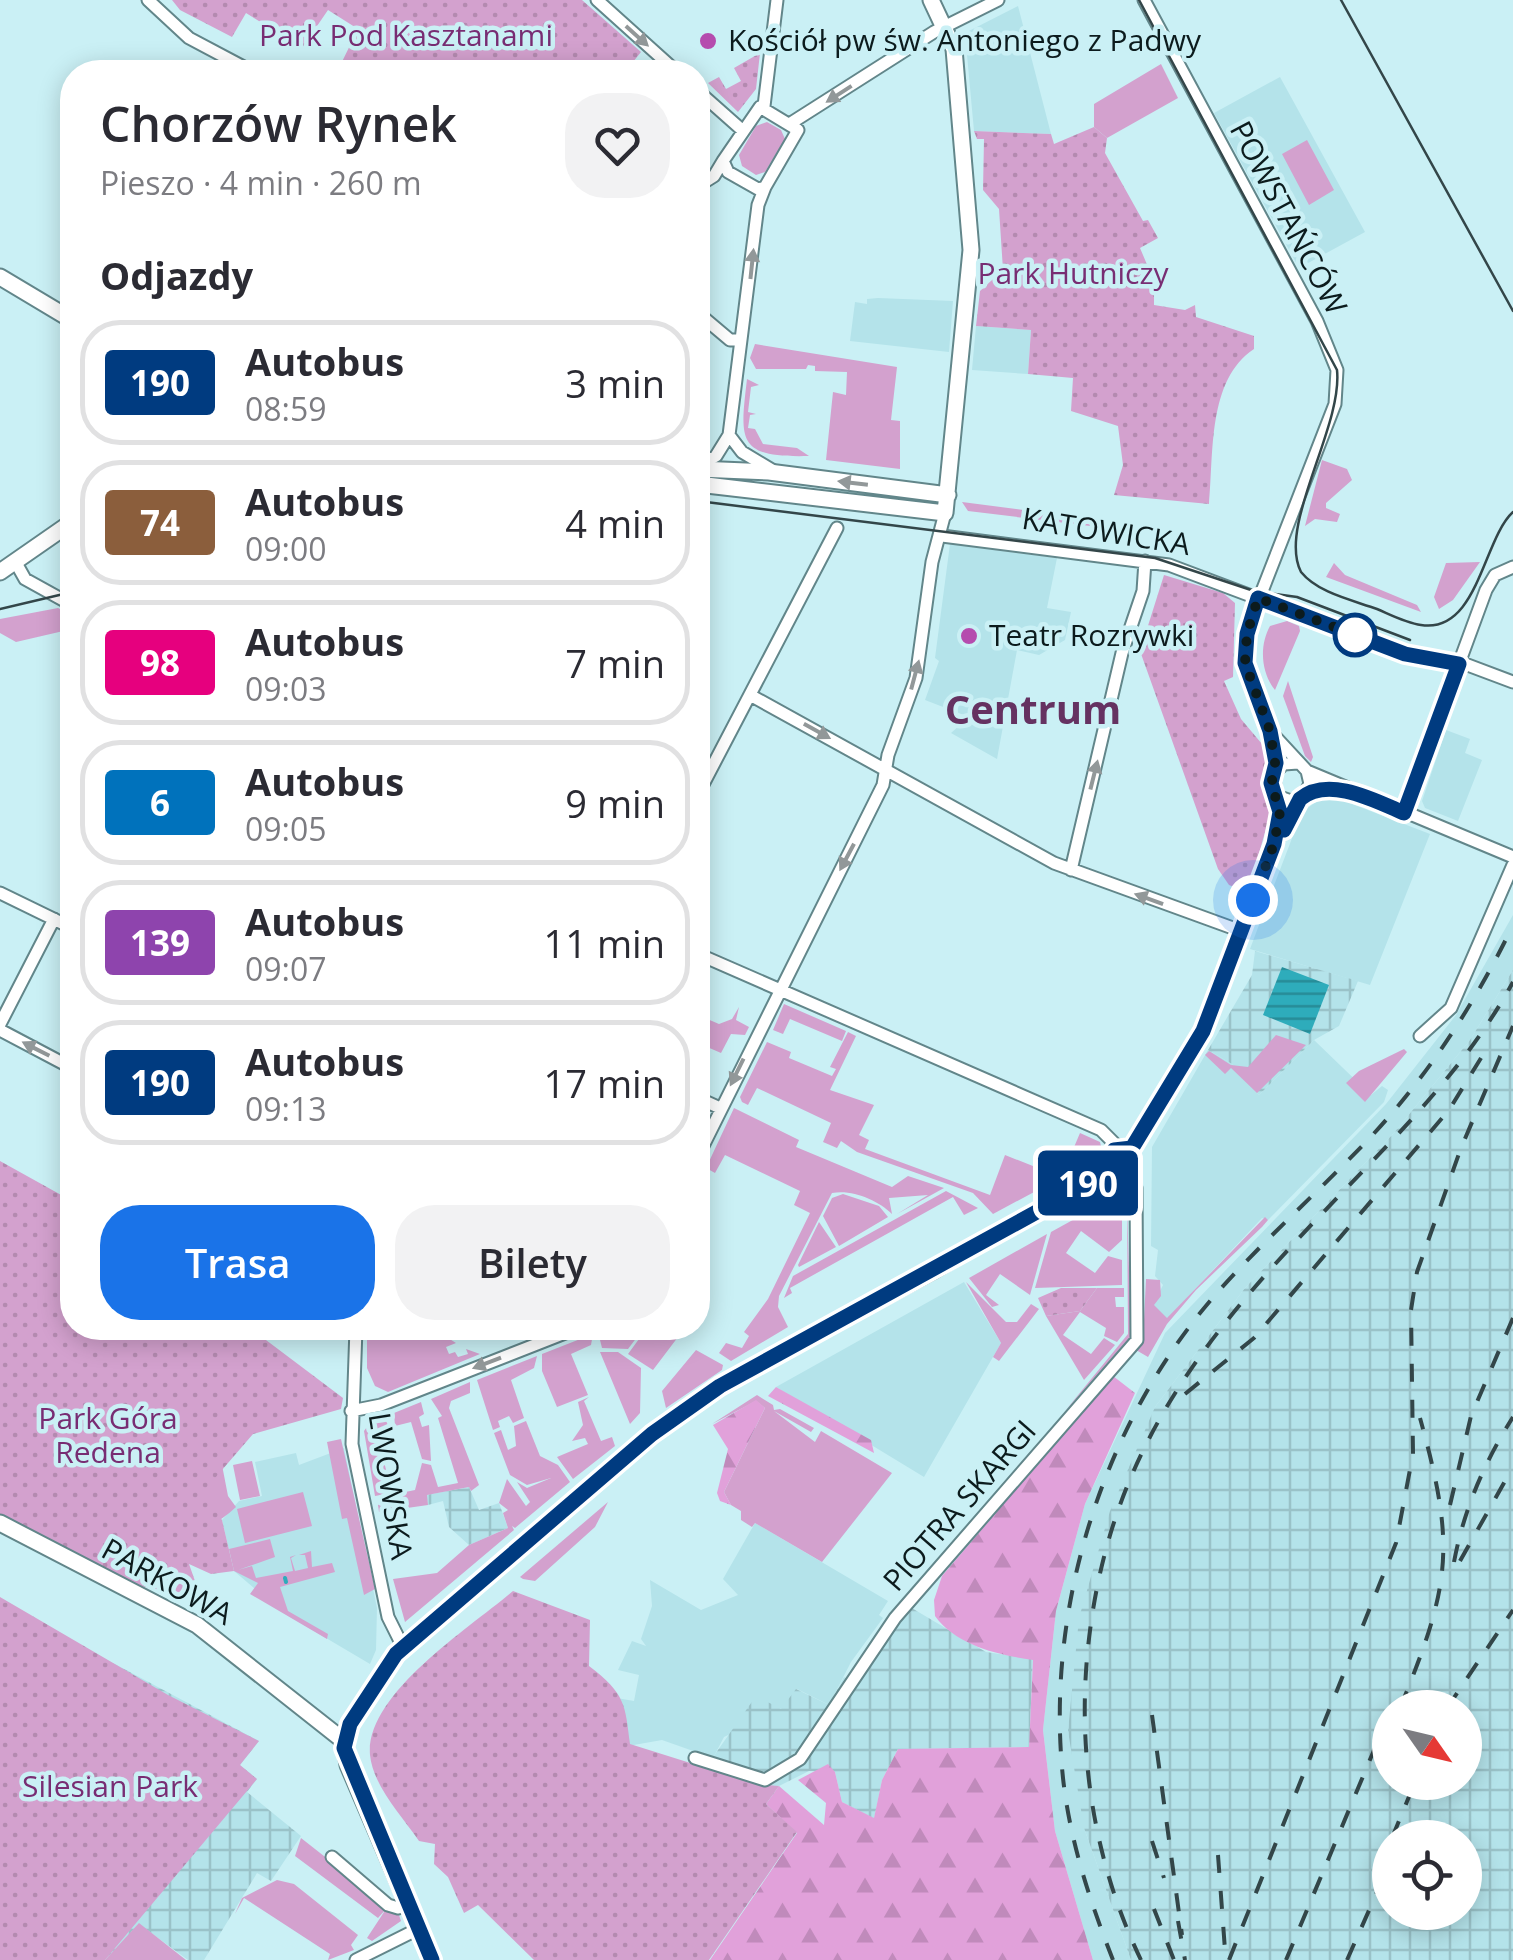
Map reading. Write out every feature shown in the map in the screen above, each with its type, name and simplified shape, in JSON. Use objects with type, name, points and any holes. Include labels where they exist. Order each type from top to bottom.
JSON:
[{"type":"street","points":[[148,0],[189,38],[230,60]]},
{"type":"street","points":[[598,0],[664,60]]},
{"type":"street","points":[[764,106],[777,0]]},
{"type":"street","points":[[710,1130],[883,785],[885,768],[916,678],[932,562],[942,536],[948,495],[971,254],[955,55],[946,26],[931,0]]},
{"type":"street","points":[[791,123],[946,26],[998,0]]},
{"type":"street","name":"POWSTAŃCÓW","points":[[1144,0],[1334,360],[1338,394],[1247,634],[1245,663],[1270,731]]},
{"type":"street","points":[[710,102],[742,130]]},
{"type":"street","points":[[710,460],[729,435],[765,187],[797,134],[791,123],[764,106]]},
{"type":"street","points":[[710,178],[756,110],[764,106]]},
{"type":"street","points":[[723,161],[728,172],[758,189],[765,187]]},
{"type":"street","points":[[3,284],[60,314]]},
{"type":"street","points":[[710,323],[730,340],[740,340]]},
{"type":"street","points":[[729,435],[742,452],[779,474]]},
{"type":"street","points":[[710,469],[948,495]]},
{"type":"street","points":[[710,485],[945,513]]},
{"type":"street","points":[[710,771],[837,528]]},
{"type":"street","points":[[0,572],[60,531]]},
{"type":"street","name":"KATOWICKA","points":[[942,536],[1145,561],[1258,598],[1405,654],[1459,664]]},
{"type":"street","points":[[1071,870],[1122,653],[1143,591],[1145,561]]},
{"type":"street","points":[[16,563],[24,578],[60,599]]},
{"type":"street","points":[[1404,813],[1490,582],[1513,567]]},
{"type":"street","points":[[1459,664],[1513,682]]},
{"type":"street","points":[[750,694],[1071,870],[1242,930]]},
{"type":"street","points":[[1270,731],[1302,767],[1350,792],[1513,857]]},
{"type":"street","points":[[1270,731],[1276,769],[1271,783],[1277,796],[1274,844]]},
{"type":"street","points":[[1276,769],[1302,767]]},
{"type":"street","points":[[1132,1148],[1203,1031],[1274,844],[1303,796],[1302,767]]},
{"type":"street","points":[[1277,796],[1350,792]]},
{"type":"street","points":[[1420,1036],[1452,1008],[1513,865]]},
{"type":"street","points":[[0,892],[60,922]]},
{"type":"street","points":[[54,919],[0,1027],[60,1061]]},
{"type":"street","points":[[710,959],[1102,1130],[1118,1147],[1132,1148]]},
{"type":"street","points":[[710,1103],[720,1108]]},
{"type":"street","points":[[1118,1147],[1111,1158],[1114,1167],[1122,1172],[1131,1171],[1138,1162],[1132,1148]]},
{"type":"street","points":[[432,1960],[348,1765],[344,1741],[379,1676],[402,1647],[606,1470],[720,1386],[933,1272],[1114,1167]]},
{"type":"street","name":"PIOTRA SKARGI","points":[[696,1758],[764,1780],[800,1760],[895,1618],[1136,1340],[1136,1188],[1131,1171]]},
{"type":"street","name":"LWOWSKA","points":[[355,1340],[352,1444],[384,1601],[392,1631],[402,1647]]},
{"type":"street","points":[[351,1411],[382,1405],[547,1340]]},
{"type":"street","name":"PARKOWA","points":[[0,1523],[191,1622],[344,1741]]},
{"type":"street","points":[[332,1857],[391,1906],[408,1905]]},
{"type":"street","points":[[356,1960],[418,1929]]},
{"type":"shaded area","points":[[1018,6],[1051,134],[974,131],[965,33]]},
{"type":"shaded area","points":[[1280,77],[1365,232],[1299,268],[1214,113]]},
{"type":"shaded area","points":[[867,299],[953,301],[949,352],[850,341],[855,302],[867,304]]},
{"type":"shaded area","points":[[976,326],[1031,330],[1028,374],[972,370]]},
{"type":"shaded area","points":[[950,544],[1057,558],[1047,608],[1071,612],[1065,640],[1039,655],[1017,650],[997,759],[951,733],[969,717],[925,700],[939,661],[935,658]]},
{"type":"shaded area","points":[[1446,730],[1470,739],[1465,753],[1482,760],[1458,821],[1425,808],[1422,801]]},
{"type":"shaded area","points":[[1323,797],[1347,802],[1430,834],[1370,985],[1250,949],[1262,917],[1258,915],[1270,896],[1302,812]]},
{"type":"shaded area","points":[[1513,915],[1513,970],[1470,1040],[1393,1134],[1245,1288],[1155,1407],[1084,1828],[1131,1960],[1093,1960],[1055,1831],[1043,1730],[1056,1611],[1085,1504],[1165,1333],[1386,1104],[1456,1015]]},
{"type":"shaded area","points":[[1255,951],[1358,981],[1339,1026],[1314,1040],[1259,1095],[1232,1064],[1208,1050],[1252,975]]},
{"type":"shaded area","points":[[1513,970],[1513,1960],[1131,1960],[1084,1828],[1068,1731],[1079,1618],[1110,1511],[1155,1407],[1245,1288],[1393,1134],[1470,1040]]},
{"type":"shaded area","points":[[1314,1040],[1371,1095],[1382,1086],[1388,1090],[1384,1102],[1268,1220],[1262,1218],[1167,1319],[1153,1305],[1163,1285],[1155,1276],[1158,1250],[1151,1246],[1152,1147],[1208,1050],[1232,1064],[1259,1095]]},
{"type":"shaded area","points":[[964,1282],[1001,1343],[924,1477],[776,1387]]},
{"type":"shaded area","points":[[344,1448],[377,1608],[376,1650],[370,1664],[282,1612],[234,1571],[222,1520],[239,1501],[262,1496],[255,1462],[296,1453],[299,1465]]},
{"type":"shaded area","points":[[469,1487],[479,1510],[499,1503],[508,1528],[469,1545],[449,1527],[443,1501],[428,1505],[426,1495]]},
{"type":"shaded area","points":[[755,1523],[888,1601],[879,1615],[883,1618],[851,1662],[829,1705],[797,1689],[781,1710],[724,1737],[713,1758],[662,1740],[628,1746],[611,1697],[634,1701],[639,1675],[618,1670],[632,1641],[646,1646],[641,1639],[652,1606],[650,1580],[701,1610],[738,1595],[723,1579]]},
{"type":"shaded area","points":[[910,1607],[986,1652],[1033,1659],[1029,1747],[898,1749],[882,1780],[874,1819],[842,1802],[835,1772],[809,1771],[779,1786],[761,1785],[762,1774],[713,1757],[756,1696],[781,1709],[796,1689],[829,1705],[844,1677],[854,1683]]},
{"type":"shaded area","name":"Silesian Park","points":[[113,1663],[259,1741],[240,1765],[257,1779],[247,1792],[301,1836],[271,1881],[257,1873],[204,1960],[188,1960],[139,1924],[105,1960],[0,1960]]},
{"type":"green space","name":"Park Pod Kasztanami","points":[[172,0],[582,0],[641,52],[635,60],[343,60],[358,29],[328,10],[302,48],[246,13],[232,37],[180,10]]},
{"type":"green space","points":[[760,53],[756,89],[738,112],[710,85],[719,77],[726,89],[741,81],[734,68]]},
{"type":"green space","points":[[1161,64],[1178,98],[1107,138],[1094,127],[1094,104]]},
{"type":"green space","points":[[767,122],[781,130],[785,139],[765,172],[756,175],[742,166],[739,155],[756,126]]},
{"type":"green space","name":"Park Hutniczy","points":[[1094,127],[1107,138],[1105,153],[1143,221],[1148,220],[1158,238],[1140,248],[1154,281],[1154,305],[1185,310],[1195,305],[1196,317],[1254,336],[1254,349],[1239,363],[1220,398],[1209,504],[1114,495],[1123,465],[1118,426],[1071,411],[1073,378],[1028,374],[1031,330],[976,326],[980,291],[1003,270],[999,209],[983,190],[984,139],[977,139],[974,131],[1051,134],[1054,144]]},
{"type":"green space","points":[[1307,140],[1334,190],[1309,205],[1282,154]]},
{"type":"green space","points":[[755,344],[897,367],[891,420],[900,421],[900,469],[826,460],[833,392],[846,395],[847,372],[815,371],[815,366],[808,365],[806,369],[756,369],[750,358]]},
{"type":"green space","points":[[747,379],[759,385],[751,387],[748,412],[756,414],[750,415],[748,428],[755,429],[763,444],[797,448],[809,456],[768,453],[755,449],[748,441],[743,417]]},
{"type":"green space","points":[[1322,460],[1347,469],[1352,480],[1326,503],[1326,508],[1340,514],[1337,522],[1315,519],[1305,526]]},
{"type":"green space","points":[[962,502],[1116,522],[1115,529],[968,511]]},
{"type":"green space","points":[[1480,562],[1453,600],[1439,609],[1434,597],[1446,563]]},
{"type":"green space","points":[[1334,563],[1345,575],[1417,605],[1421,612],[1326,577]]},
{"type":"green space","points":[[1164,575],[1223,593],[1235,603],[1233,677],[1224,681],[1241,719],[1262,744],[1267,760],[1263,787],[1272,808],[1251,881],[1241,890],[1229,885],[1218,869],[1140,651]]},
{"type":"green space","points":[[58,608],[60,632],[16,642],[0,633],[0,619]]},
{"type":"green space","points":[[1287,621],[1299,626],[1300,631],[1275,690],[1264,668],[1264,642],[1270,626]]},
{"type":"green space","points":[[1288,681],[1313,757],[1311,762],[1305,756],[1283,696]]},
{"type":"green space","points":[[784,1004],[846,1031],[842,1041],[790,1019],[783,1034],[773,1030]]},
{"type":"green space","points":[[739,1007],[736,1020],[749,1027],[745,1035],[731,1034],[721,1053],[710,1048],[710,1020],[719,1024],[732,1019]]},
{"type":"green space","points":[[848,1032],[856,1036],[830,1090],[874,1105],[859,1135],[869,1140],[865,1149],[990,1195],[1005,1155],[1053,1174],[1069,1159],[1080,1133],[1100,1142],[1103,1155],[993,1214],[973,1193],[857,1152],[841,1141],[837,1148],[823,1142],[831,1123],[757,1088],[748,1105],[742,1102],[740,1097],[767,1042],[791,1052],[789,1058],[832,1076],[836,1069],[830,1067]]},
{"type":"green space","points":[[1276,1035],[1306,1045],[1257,1093],[1231,1068],[1225,1074],[1205,1055],[1209,1051],[1231,1065],[1248,1067]]},
{"type":"green space","points":[[1404,1049],[1407,1052],[1365,1102],[1346,1083],[1359,1071]]},
{"type":"green space","points":[[734,1108],[799,1140],[796,1147],[892,1187],[908,1176],[944,1188],[897,1214],[928,1195],[889,1198],[892,1214],[864,1197],[832,1193],[779,1296],[778,1307],[788,1327],[731,1361],[719,1353],[726,1343],[742,1348],[749,1336],[744,1332],[768,1299],[810,1213],[794,1205],[800,1191],[725,1155],[715,1173],[710,1170],[710,1159]]},
{"type":"green space","name":"Park Góra Redena","points":[[0,1161],[60,1194],[60,1340],[266,1340],[343,1398],[341,1409],[253,1434],[203,1492],[222,1520],[234,1571],[211,1574],[189,1564],[201,1598],[141,1586],[0,1516]]},
{"type":"green space","points":[[946,1191],[978,1208],[964,1215],[953,1197],[790,1288],[792,1293],[784,1298],[793,1276]]},
{"type":"green space","points":[[843,1194],[879,1206],[888,1217],[839,1246],[823,1216],[832,1198]]},
{"type":"green space","points":[[1109,1200],[1122,1206],[1122,1240],[1109,1252],[1081,1231],[1066,1253],[1095,1273],[1108,1256],[1122,1260],[1122,1285],[1035,1288],[1051,1232]]},
{"type":"green space","points":[[1127,1203],[1131,1336],[1065,1411],[1128,1334]]},
{"type":"green space","points":[[1265,1217],[1268,1220],[1262,1227],[1196,1290],[1167,1324],[1148,1357],[1136,1350],[1143,1340],[1146,1279],[1160,1280],[1161,1296],[1154,1305],[1167,1318]]},
{"type":"green space","points":[[819,1222],[836,1247],[799,1267],[798,1265]]},
{"type":"green space","points":[[1047,1234],[1030,1295],[1000,1274],[986,1295],[999,1305],[992,1307],[969,1278]]},
{"type":"green space","points":[[966,1282],[1006,1322],[1017,1322],[1031,1304],[1039,1309],[999,1361],[993,1357],[1001,1343]]},
{"type":"green space","points":[[1061,1288],[1097,1288],[1080,1311],[1046,1316],[1038,1298]]},
{"type":"green space","points":[[1097,1288],[1124,1288],[1124,1297],[1115,1297],[1116,1307],[1124,1307],[1124,1333],[1117,1342],[1104,1336],[1106,1328],[1080,1312],[1063,1335],[1091,1354],[1104,1338],[1115,1345],[1084,1380],[1046,1316],[1080,1311]]},
{"type":"green space","points":[[367,1340],[451,1340],[456,1343],[446,1347],[449,1354],[455,1352],[458,1357],[468,1354],[466,1349],[480,1354],[388,1392],[375,1386],[367,1368]]},
{"type":"green space","points":[[578,1340],[592,1340],[591,1345],[571,1354],[588,1395],[557,1407],[542,1371],[542,1354]]},
{"type":"green space","points":[[600,1340],[635,1340],[628,1349],[602,1348]]},
{"type":"green space","points":[[638,1340],[676,1340],[653,1370],[628,1354]]},
{"type":"green space","points":[[696,1350],[723,1365],[722,1370],[666,1408],[662,1391]]},
{"type":"green space","points":[[600,1352],[618,1352],[641,1368],[640,1413],[630,1424]]},
{"type":"green space","points":[[537,1356],[534,1368],[511,1380],[524,1418],[513,1423],[509,1416],[498,1421],[500,1427],[493,1430],[477,1380]]},
{"type":"green space","points":[[1113,1376],[1135,1393],[1085,1504],[1056,1611],[1043,1730],[1055,1831],[1093,1960],[710,1960],[797,1833],[766,1804],[779,1786],[824,1825],[826,1803],[798,1780],[828,1764],[835,1772],[842,1802],[874,1818],[882,1780],[898,1749],[1029,1747],[1033,1660],[993,1652],[955,1635],[935,1616],[934,1600],[942,1576]]},
{"type":"green space","points":[[470,1382],[470,1393],[451,1401],[449,1408],[479,1485],[471,1491],[469,1487],[427,1495],[428,1505],[379,1512],[378,1505],[389,1501],[386,1496],[415,1490],[422,1463],[431,1465],[438,1487],[458,1483],[438,1418],[442,1416],[431,1399]]},
{"type":"green space","points":[[776,1387],[871,1440],[874,1453],[768,1396]]},
{"type":"green space","points":[[757,1395],[773,1405],[774,1410],[780,1409],[814,1428],[811,1432],[774,1411],[815,1442],[821,1431],[892,1473],[822,1562],[755,1523],[752,1527],[741,1520],[741,1511],[731,1505],[724,1492],[765,1408],[756,1401],[712,1424]]},
{"type":"green space","points":[[589,1397],[584,1401],[601,1441],[612,1437],[615,1446],[573,1479],[557,1457],[588,1444],[585,1438],[572,1441],[583,1425],[578,1402]]},
{"type":"green space","points":[[756,1400],[765,1408],[724,1492],[731,1505],[720,1501],[717,1493],[728,1449],[713,1425]]},
{"type":"green space","points":[[421,1402],[424,1414],[419,1417],[422,1427],[429,1425],[431,1461],[422,1459],[411,1422],[395,1426],[394,1413]]},
{"type":"green space","points":[[384,1417],[390,1429],[378,1439],[389,1481],[386,1494],[375,1496],[364,1431],[370,1423]]},
{"type":"green space","points":[[526,1421],[540,1456],[558,1465],[570,1482],[515,1528],[512,1526],[514,1530],[405,1622],[393,1579],[437,1573],[469,1545],[508,1528],[503,1513],[508,1510],[499,1503],[507,1479],[526,1506],[530,1502],[517,1482],[527,1488],[551,1478],[527,1485],[510,1475],[494,1433],[501,1430],[508,1450],[516,1446],[514,1426]]},
{"type":"green space","points":[[341,1439],[375,1589],[364,1595],[347,1518],[342,1519],[327,1442]]},
{"type":"green space","points":[[252,1461],[260,1496],[240,1500],[233,1465]]},
{"type":"green space","points":[[222,1465],[228,1496],[236,1507],[199,1530],[156,1538]]},
{"type":"green space","points":[[303,1492],[312,1526],[245,1543],[237,1509]]},
{"type":"green space","points":[[608,1502],[595,1527],[535,1581],[520,1577]]},
{"type":"green space","points":[[270,1539],[275,1557],[238,1570],[252,1566],[256,1578],[293,1571],[290,1557],[296,1555],[291,1558],[295,1571],[308,1568],[305,1555],[299,1555],[311,1551],[312,1567],[332,1563],[335,1572],[280,1587],[288,1611],[328,1634],[327,1639],[250,1594],[258,1583],[234,1571],[229,1549]]},
{"type":"green space","points":[[513,1591],[590,1620],[589,1666],[622,1701],[630,1744],[757,1784],[779,1786],[766,1804],[797,1832],[709,1960],[534,1960],[478,1905],[464,1913],[448,1877],[434,1864],[435,1844],[419,1841],[382,1789],[370,1755],[373,1732],[384,1709],[424,1664]]},
{"type":"green space","name":"Silesian Park","points":[[0,1597],[168,1695],[259,1741],[240,1765],[257,1779],[105,1960],[0,1960]]},
{"type":"green space","points":[[301,1838],[399,1915],[401,1921],[372,1941],[367,1938],[386,1909],[378,1918],[295,1856]]},
{"type":"green space","points":[[277,1880],[294,1884],[358,1935],[351,1945],[354,1950],[328,1960],[330,1954],[244,1898],[235,1914],[242,1898]]},
{"type":"green space","points":[[139,1923],[186,1960],[105,1960]]},
{"type":"water","points":[[1282,967],[1329,985],[1310,1034],[1263,1015]]},
{"type":"waterway","points":[[285,1578],[286,1582]]},
{"type":"tram line","points":[[1139,0],[1337,370],[1331,419],[1297,529],[1296,552],[1301,572],[1326,591],[1404,621],[1440,624],[1455,615],[1467,600],[1513,512]]},
{"type":"tram line","points":[[1341,0],[1513,311]]},
{"type":"tram line","points":[[710,502],[1155,558],[1254,591],[1297,597],[1410,640]]},
{"type":"tram line","points":[[0,609],[60,595]]},
{"type":"railway","points":[[1113,1960],[1089,1893],[1071,1825],[1063,1778],[1060,1714],[1063,1649],[1074,1584],[1090,1521],[1113,1459],[1142,1400],[1176,1345],[1234,1274],[1365,1143],[1409,1093],[1466,1012],[1513,925]]},
{"type":"railway","points":[[1141,1960],[1125,1925],[1102,1851],[1085,1736],[1087,1658],[1097,1586],[1115,1521],[1138,1461],[1203,1352],[1288,1250],[1432,1096],[1495,1013],[1513,982]]},
{"type":"railway","points":[[1229,1960],[1396,1543],[1413,1454],[1411,1310],[1417,1272],[1461,1148],[1513,1026]]},
{"type":"railway","points":[[1185,1394],[1254,1338],[1449,1110],[1489,1045]]},
{"type":"railway","points":[[1450,1505],[1471,1416],[1513,1318]]},
{"type":"railway","points":[[1454,1562],[1476,1487],[1513,1417]]},
{"type":"railway","points":[[1407,1690],[1430,1629],[1443,1565],[1439,1500],[1420,1418]]},
{"type":"railway","points":[[1460,1561],[1513,1467]]},
{"type":"railway","points":[[1459,1690],[1513,1610]]},
{"type":"railway","points":[[1152,1715],[1182,1935]]},
{"type":"railway","points":[[1286,1960],[1372,1755]]},
{"type":"railway","points":[[1399,1820],[1408,1800]]},
{"type":"railway","points":[[1152,1841],[1164,1878]]},
{"type":"railway","points":[[1218,1855],[1225,1950]]},
{"type":"railway","points":[[1347,1960],[1372,1904]]},
{"type":"railway","points":[[1154,1909],[1174,1960]]},
{"type":"railway","points":[[1178,1921],[1185,1960]]},
{"type":"bus line","name":"190","points":[[432,1960],[366,1810],[344,1748],[348,1728],[390,1660],[606,1470],[720,1386],[1093,1181],[1114,1167],[1114,1150],[1132,1148],[1203,1031],[1274,844],[1280,812],[1271,783],[1276,763],[1270,731],[1245,663],[1247,634],[1258,598],[1405,654],[1459,664],[1404,813],[1350,792],[1318,790],[1300,799],[1284,830]]},
{"type":"place","name":"Kościół pw św. Antoniego z Padwy","points":[[708,41]]},
{"type":"place","name":"Teatr Rozrywki","points":[[969,636]]},
{"type":"district","name":"Centrum","points":[[1033,710]]},
{"type":"route","points":[[1253,900],[1274,844],[1280,812],[1271,783],[1276,769],[1270,731],[1246,670],[1246,643],[1254,608],[1258,598],[1355,635]]}]
